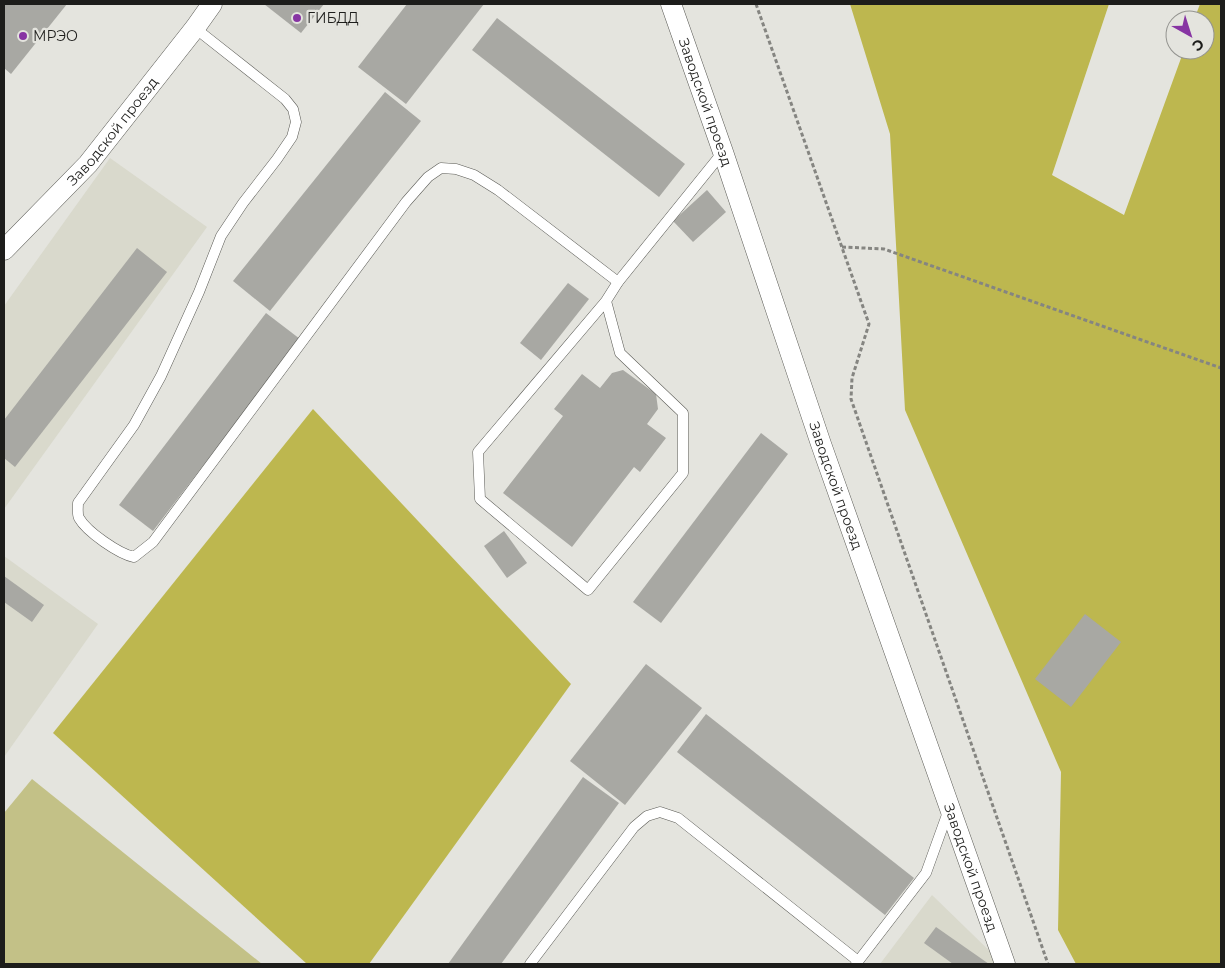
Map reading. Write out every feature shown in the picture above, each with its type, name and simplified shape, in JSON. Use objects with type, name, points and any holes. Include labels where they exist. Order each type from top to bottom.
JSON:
[{"type":"street","name":"Заводской проезд","points":[[4,250],[88,164],[212,4]]},
{"type":"street","name":"Заводской проезд","points":[[671,4],[821,444],[1005,964]]},
{"type":"lane","points":[[195,28],[285,99],[293,109],[296,122],[292,137],[242,204],[221,236],[199,292],[161,376],[134,425],[78,503],[78,516],[85,525],[125,555],[134,557],[154,542],[406,202],[428,177],[441,168],[474,175],[498,190],[618,282]]},
{"type":"lane","points":[[606,301],[620,353],[684,413],[683,473],[588,590],[480,499],[478,452],[606,301],[618,282],[723,152]]},
{"type":"lane","points":[[530,964],[634,827],[647,816],[660,812],[678,818],[857,963],[926,873],[950,808]]},
{"type":"path","points":[[756,4],[869,324],[852,378],[851,399],[1048,964]]},
{"type":"path","points":[[842,247],[884,249],[1221,368]]},
{"type":"shaded area","points":[[850,4],[1109,4],[1052,175],[1124,215],[1180,60],[1215,60],[1215,10],[1198,10],[1200,4],[1221,4],[1221,964],[1076,964],[1058,930],[1061,772],[905,410],[890,134]]},
{"type":"shaded area","points":[[110,158],[207,227],[4,509],[4,306]]},
{"type":"shaded area","points":[[313,409],[571,684],[369,964],[307,964],[53,733]]},
{"type":"shaded area","points":[[4,556],[98,624],[4,757]]},
{"type":"shaded area","points":[[32,779],[262,964],[4,964],[4,813]]},
{"type":"shaded area","points":[[932,895],[1003,964],[880,964]]},
{"type":"building","name":"МРЭО","points":[[4,4],[67,4],[11,74],[4,68]]},
{"type":"building","name":"ГИБДД","points":[[264,4],[324,4],[301,33]]},
{"type":"building","points":[[407,4],[484,4],[406,104],[358,67]]},
{"type":"building","points":[[497,18],[685,164],[659,197],[472,50]]},
{"type":"building","points":[[385,92],[421,121],[270,311],[233,281]]},
{"type":"building","points":[[707,190],[726,212],[693,242],[673,221]]},
{"type":"building","points":[[137,248],[167,272],[15,467],[4,458],[4,420]]},
{"type":"building","points":[[568,283],[589,299],[541,360],[520,343]]},
{"type":"building","points":[[266,313],[300,339],[153,531],[119,505]]},
{"type":"building","points":[[623,370],[656,394],[658,409],[647,424],[666,438],[640,472],[634,467],[572,547],[503,493],[563,416],[554,409],[582,374],[600,388],[612,373]]},
{"type":"building","points":[[761,433],[788,454],[661,623],[633,602]]},
{"type":"building","points":[[504,531],[527,563],[507,578],[484,546]]},
{"type":"building","points":[[4,576],[44,605],[32,622],[4,602]]},
{"type":"building","points":[[1085,614],[1121,642],[1071,707],[1035,679]]},
{"type":"building","points":[[646,664],[702,708],[625,805],[570,761]]},
{"type":"building","points":[[706,714],[914,878],[885,915],[677,752]]},
{"type":"building","points":[[583,777],[619,803],[501,964],[448,964]]},
{"type":"building","points":[[936,927],[989,964],[953,964],[924,943]]},
{"type":"place","name":"ГИБДД","points":[[297,18]]},
{"type":"place","name":"МРЭО","points":[[23,36]]}]
